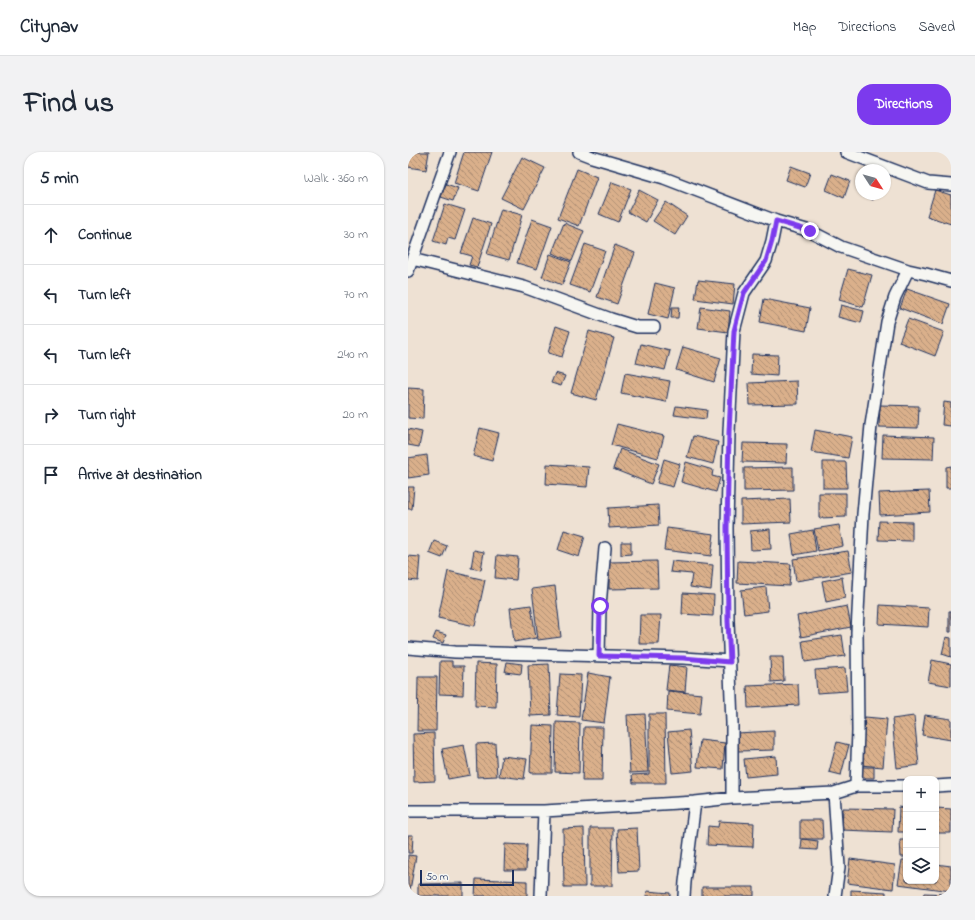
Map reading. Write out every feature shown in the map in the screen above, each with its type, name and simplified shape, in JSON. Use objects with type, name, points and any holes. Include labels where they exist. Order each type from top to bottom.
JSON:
[{"type":"street","points":[[408,271],[450,152]]},
{"type":"street","points":[[579,152],[664,178],[776,221],[810,231],[841,247],[908,270],[951,281]]},
{"type":"street","points":[[846,152],[928,183],[948,183]]},
{"type":"street","points":[[732,798],[732,722],[728,621],[727,528],[729,432],[734,331],[744,293],[766,261],[776,221]]},
{"type":"street","points":[[412,259],[524,287],[637,327],[654,327]]},
{"type":"street","points":[[856,786],[858,731],[857,632],[862,514],[870,440],[887,322],[895,297],[908,270]]},
{"type":"street","points":[[599,656],[600,606],[605,548]]},
{"type":"street","points":[[408,648],[455,652],[683,658],[730,662]]},
{"type":"street","points":[[939,786],[951,785]]},
{"type":"street","points":[[408,811],[544,811],[695,802],[732,798],[834,793],[856,786],[903,786]]},
{"type":"street","points":[[834,793],[839,868],[835,896]]},
{"type":"street","points":[[684,896],[695,802]]},
{"type":"street","points":[[541,896],[544,811]]},
{"type":"building","points":[[408,152],[429,152],[426,170],[408,167]]},
{"type":"building","points":[[464,152],[492,152],[479,191],[454,183]]},
{"type":"building","points":[[522,157],[545,168],[524,209],[501,198]]},
{"type":"building","points":[[791,166],[810,173],[805,187],[786,180]]},
{"type":"building","points":[[577,169],[597,177],[579,226],[558,218]]},
{"type":"building","points":[[832,174],[850,181],[844,198],[826,190]]},
{"type":"building","points":[[612,182],[631,189],[618,222],[599,214]]},
{"type":"building","points":[[446,184],[458,188],[453,201],[441,197]]},
{"type":"building","points":[[639,190],[658,200],[646,222],[628,212]]},
{"type":"building","points":[[935,190],[951,195],[951,224],[927,216]]},
{"type":"building","points":[[666,202],[687,216],[675,235],[653,221]]},
{"type":"building","points":[[445,204],[465,210],[455,240],[448,238],[446,245],[433,241]]},
{"type":"building","points":[[501,209],[522,215],[509,260],[487,254]]},
{"type":"building","points":[[473,218],[491,224],[477,267],[469,265],[472,256],[461,253]]},
{"type":"building","points":[[532,219],[552,226],[537,269],[517,263]]},
{"type":"building","points":[[564,223],[584,231],[572,261],[552,253]]},
{"type":"building","points":[[585,244],[605,251],[590,292],[570,285]]},
{"type":"building","points":[[615,245],[635,253],[617,304],[597,297]]},
{"type":"building","points":[[550,254],[571,262],[562,285],[542,277]]},
{"type":"building","points":[[848,269],[872,275],[863,307],[839,300]]},
{"type":"building","points":[[698,280],[735,284],[733,304],[695,299]]},
{"type":"building","points":[[655,283],[675,288],[668,319],[648,314]]},
{"type":"building","points":[[907,289],[950,304],[943,324],[900,308]]},
{"type":"building","points":[[764,299],[810,308],[806,331],[760,322]]},
{"type":"building","points":[[841,305],[864,311],[861,323],[838,317]]},
{"type":"building","points":[[672,307],[679,307],[678,318],[671,318]]},
{"type":"building","points":[[701,307],[730,311],[728,332],[698,328]]},
{"type":"building","points":[[908,319],[944,332],[935,356],[899,342]]},
{"type":"building","points":[[556,326],[570,331],[562,357],[548,353]]},
{"type":"building","points":[[589,331],[614,338],[596,400],[571,393]]},
{"type":"building","points":[[641,344],[670,351],[665,370],[636,363]]},
{"type":"building","points":[[683,347],[721,358],[714,382],[676,370]]},
{"type":"building","points":[[752,354],[778,355],[777,376],[751,374]]},
{"type":"building","points":[[555,373],[565,376],[561,386],[551,383]]},
{"type":"building","points":[[625,373],[670,381],[666,402],[621,393]]},
{"type":"building","points":[[797,381],[798,404],[750,405],[749,383]]},
{"type":"building","points":[[408,388],[424,389],[423,419],[408,418]]},
{"type":"building","points":[[944,402],[951,403],[951,426],[942,425]]},
{"type":"building","points":[[880,405],[919,406],[918,428],[879,427]]},
{"type":"building","points":[[676,406],[707,410],[706,419],[674,415]]},
{"type":"building","points":[[617,424],[664,436],[658,458],[611,445]]},
{"type":"building","points":[[480,428],[499,433],[492,461],[473,456]]},
{"type":"building","points":[[408,429],[422,432],[419,447],[408,445]]},
{"type":"building","points":[[815,430],[852,437],[848,458],[811,452]]},
{"type":"building","points":[[883,435],[934,437],[933,459],[882,458]]},
{"type":"building","points":[[693,436],[718,442],[713,464],[687,457]]},
{"type":"building","points":[[743,443],[787,444],[786,463],[742,462]]},
{"type":"building","points":[[620,449],[659,464],[651,484],[613,469]]},
{"type":"building","points":[[427,455],[429,475],[408,478],[408,458]]},
{"type":"building","points":[[664,459],[680,464],[673,487],[657,483]]},
{"type":"building","points":[[686,462],[713,470],[712,476],[720,478],[716,492],[681,482]]},
{"type":"building","points":[[823,462],[846,462],[847,488],[823,488]]},
{"type":"building","points":[[547,464],[589,467],[587,487],[546,484]]},
{"type":"building","points":[[951,466],[951,488],[946,488],[946,467]]},
{"type":"building","points":[[793,467],[793,490],[744,491],[744,468]]},
{"type":"building","points":[[408,487],[414,487],[412,509],[408,509]]},
{"type":"building","points":[[929,491],[930,512],[880,515],[879,493]]},
{"type":"building","points":[[819,493],[846,493],[846,517],[819,518]]},
{"type":"building","points":[[790,499],[791,522],[741,524],[741,501]]},
{"type":"building","points":[[658,505],[659,525],[609,528],[608,508]]},
{"type":"building","points":[[879,521],[912,522],[912,541],[878,540]]},
{"type":"building","points":[[839,525],[843,546],[818,551],[814,529]]},
{"type":"building","points":[[667,528],[714,534],[711,556],[664,550]]},
{"type":"building","points":[[770,529],[771,549],[751,550],[750,531]]},
{"type":"building","points":[[564,530],[585,536],[579,557],[558,550]]},
{"type":"building","points":[[813,530],[816,551],[794,555],[791,534]]},
{"type":"building","points":[[434,541],[447,546],[442,558],[429,553]]},
{"type":"building","points":[[621,542],[631,542],[631,554],[621,555]]},
{"type":"building","points":[[474,550],[484,552],[481,570],[471,568]]},
{"type":"building","points":[[848,551],[852,572],[796,581],[793,559]]},
{"type":"building","points":[[497,555],[518,557],[516,580],[495,578]]},
{"type":"building","points":[[408,556],[420,557],[418,581],[408,580]]},
{"type":"building","points":[[657,561],[658,588],[609,589],[609,562]]},
{"type":"building","points":[[672,561],[713,565],[711,590],[690,587],[692,574],[670,572]]},
{"type":"building","points":[[738,561],[791,564],[789,586],[737,583]]},
{"type":"building","points":[[448,571],[485,580],[475,626],[438,618]]},
{"type":"building","points":[[842,577],[845,598],[826,602],[822,581]]},
{"type":"building","points":[[555,586],[561,637],[538,640],[532,589]]},
{"type":"building","points":[[766,587],[768,611],[744,614],[741,590]]},
{"type":"building","points":[[683,593],[714,595],[713,616],[682,614]]},
{"type":"building","points":[[531,605],[536,638],[514,642],[510,608]]},
{"type":"building","points":[[880,605],[929,608],[928,627],[879,624]]},
{"type":"building","points":[[847,606],[851,627],[801,637],[797,616]]},
{"type":"building","points":[[949,611],[951,611],[951,632],[949,632]]},
{"type":"building","points":[[640,615],[661,615],[659,644],[639,644]]},
{"type":"building","points":[[436,632],[446,635],[443,643],[433,639]]},
{"type":"building","points":[[842,635],[845,656],[805,662],[802,641]]},
{"type":"building","points":[[946,637],[951,638],[951,657],[942,654]]},
{"type":"building","points":[[770,657],[783,657],[784,681],[771,682]]},
{"type":"building","points":[[932,660],[951,664],[951,686],[928,682]]},
{"type":"building","points":[[440,661],[452,661],[452,666],[464,666],[463,695],[439,694]]},
{"type":"building","points":[[507,662],[522,664],[521,674],[505,672]]},
{"type":"building","points":[[476,663],[497,664],[496,707],[475,706]]},
{"type":"building","points":[[549,664],[551,715],[530,716],[528,665]]},
{"type":"building","points":[[669,665],[687,667],[685,692],[666,690]]},
{"type":"building","points":[[845,668],[847,691],[817,693],[815,670]]},
{"type":"building","points":[[588,673],[610,677],[604,723],[581,720]]},
{"type":"building","points":[[560,674],[581,675],[579,717],[557,715]]},
{"type":"building","points":[[418,677],[437,677],[436,731],[417,731]]},
{"type":"building","points":[[798,684],[799,705],[748,708],[747,686]]},
{"type":"building","points":[[668,691],[702,694],[700,714],[667,711]]},
{"type":"building","points":[[645,714],[648,772],[630,773],[627,715]]},
{"type":"building","points":[[649,714],[665,714],[666,783],[633,783],[632,775],[649,774]]},
{"type":"building","points":[[925,715],[951,719],[951,740],[922,735]]},
{"type":"building","points":[[914,716],[919,765],[897,768],[892,719]]},
{"type":"building","points":[[865,717],[887,719],[883,767],[860,765]]},
{"type":"building","points":[[556,722],[580,723],[579,773],[555,772]]},
{"type":"building","points":[[532,725],[553,726],[552,773],[530,773]]},
{"type":"building","points":[[584,727],[603,727],[602,781],[582,781]]},
{"type":"building","points":[[689,730],[693,771],[672,773],[668,732]]},
{"type":"building","points":[[774,731],[774,750],[738,751],[737,733]]},
{"type":"building","points":[[434,733],[435,781],[414,782],[413,734]]},
{"type":"building","points":[[700,740],[725,743],[723,769],[697,767]]},
{"type":"building","points":[[837,742],[849,745],[841,775],[829,772]]},
{"type":"building","points":[[495,743],[497,776],[477,777],[476,744]]},
{"type":"building","points":[[464,745],[470,775],[448,779],[442,749]]},
{"type":"building","points":[[502,756],[527,759],[524,779],[499,776]]},
{"type":"building","points":[[776,756],[777,774],[746,777],[744,759]]},
{"type":"building","points":[[862,767],[874,767],[874,778],[862,778]]},
{"type":"building","points":[[899,807],[903,808],[903,832],[898,832]]},
{"type":"building","points":[[843,808],[893,809],[892,832],[842,830]]},
{"type":"building","points":[[939,808],[951,809],[951,833],[939,833]]},
{"type":"building","points":[[800,820],[822,820],[823,839],[800,839]]},
{"type":"building","points":[[719,821],[754,823],[753,847],[707,845],[708,826],[718,827]]},
{"type":"building","points":[[584,828],[585,887],[564,887],[563,829]]},
{"type":"building","points":[[590,828],[613,828],[612,886],[590,886]]},
{"type":"building","points":[[637,828],[639,871],[619,872],[617,829]]},
{"type":"building","points":[[408,835],[413,835],[412,853],[408,853]]},
{"type":"building","points":[[802,839],[818,841],[817,850],[801,849]]},
{"type":"building","points":[[900,840],[903,840],[903,857],[901,857]]},
{"type":"building","points":[[505,844],[527,845],[526,870],[504,870]]},
{"type":"building","points":[[408,855],[416,856],[409,896],[408,896]]},
{"type":"building","points":[[850,859],[895,865],[893,889],[847,883]]},
{"type":"building","points":[[902,860],[903,884],[939,884],[939,864],[951,866],[951,891],[898,884]]},
{"type":"building","points":[[476,879],[527,881],[527,896],[475,896]]},
{"type":"building","points":[[463,883],[463,896],[418,896],[418,884]]},
{"type":"building","points":[[702,887],[754,887],[754,896],[702,896]]},
{"type":"building","points":[[851,890],[886,892],[886,896],[851,896]]},
{"type":"building","points":[[647,891],[670,893],[670,896],[646,896]]},
{"type":"building","points":[[924,893],[951,894],[951,896],[923,896]]},
{"type":"route","points":[[600,606],[599,656],[683,658],[730,662],[727,528],[729,432],[734,331],[744,293],[766,261],[776,221],[810,231]]}]
